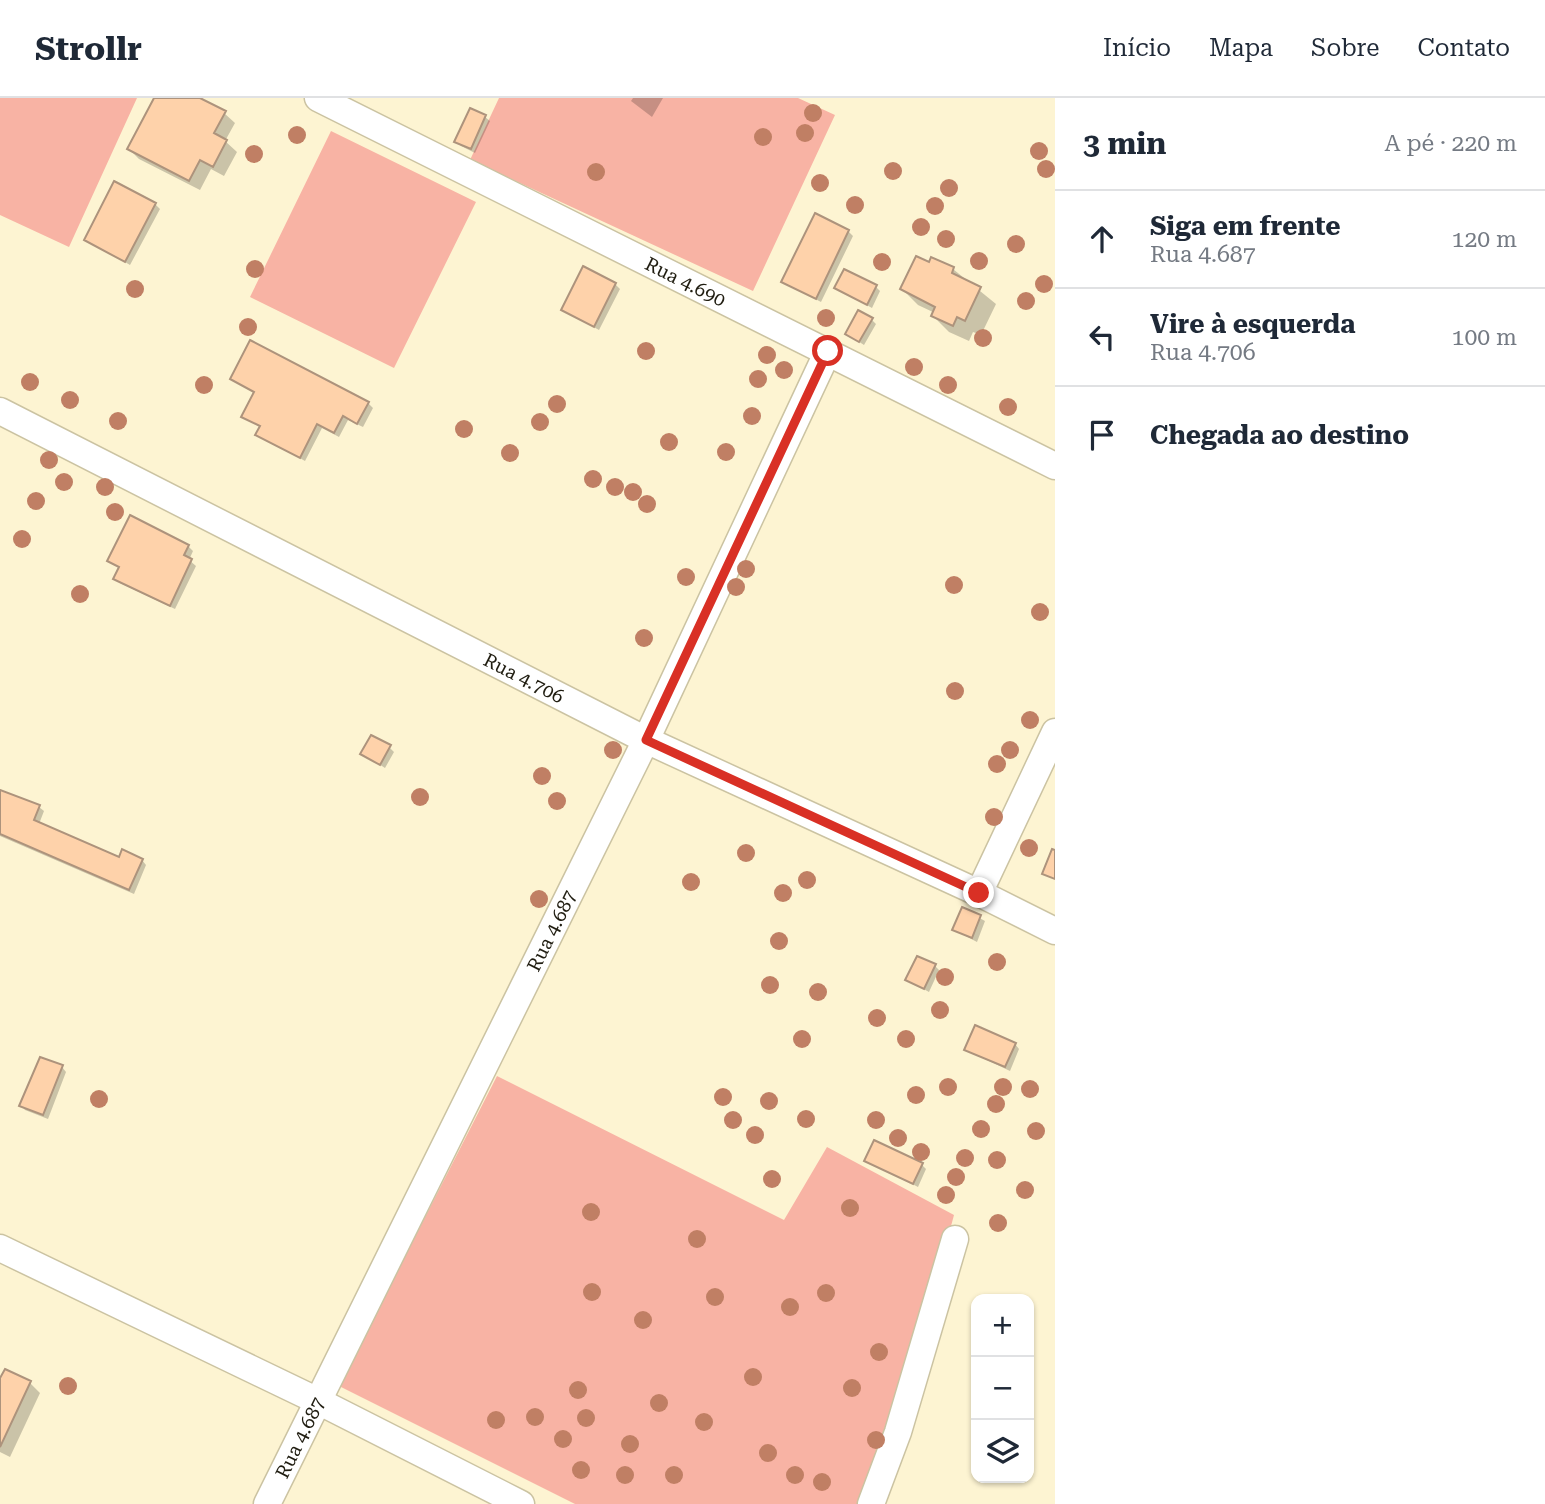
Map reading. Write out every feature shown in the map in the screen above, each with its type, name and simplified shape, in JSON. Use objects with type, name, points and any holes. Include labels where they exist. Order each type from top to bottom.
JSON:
[{"type":"street","name":"Rua 4.690","points":[[318,98],[1055,466]]},
{"type":"street","name":"Rua 4.687","points":[[267,1504],[320,1402],[646,740],[828,351]]},
{"type":"street","name":"Rua 4.706","points":[[0,411],[646,740],[979,893],[1055,931]]},
{"type":"street","points":[[979,893],[1055,732]]},
{"type":"street","points":[[870,1504],[898,1432],[955,1239]]},
{"type":"street","points":[[0,1248],[320,1402],[522,1504]]},
{"type":"shaded area","points":[[0,98],[137,98],[69,247],[0,215]]},
{"type":"shaded area","points":[[499,98],[798,98],[835,115],[753,291],[470,160]]},
{"type":"shaded area","points":[[331,131],[476,202],[394,368],[250,297]]},
{"type":"shaded area","points":[[497,1076],[784,1220],[827,1147],[954,1215],[884,1475],[866,1504],[575,1504],[339,1386]]},
{"type":"building","points":[[154,98],[200,98],[226,111],[214,133],[227,140],[213,167],[200,160],[189,181],[127,149]]},
{"type":"building","points":[[470,108],[486,115],[471,149],[454,142]]},
{"type":"building","points":[[114,181],[156,203],[125,262],[84,240]]},
{"type":"building","points":[[815,213],[849,230],[816,299],[781,282]]},
{"type":"building","points":[[916,256],[929,262],[931,257],[954,267],[952,273],[981,287],[965,321],[957,317],[953,326],[931,316],[935,307],[900,289]]},
{"type":"building","points":[[583,266],[616,283],[594,327],[561,310]]},
{"type":"building","points":[[844,269],[877,285],[867,305],[834,288]]},
{"type":"building","points":[[858,310],[873,318],[859,342],[845,334]]},
{"type":"building","points":[[250,340],[369,402],[357,424],[343,416],[334,433],[317,424],[300,458],[255,435],[260,426],[241,417],[254,392],[230,379]]},
{"type":"building","points":[[130,515],[189,545],[184,555],[192,559],[170,606],[113,579],[119,567],[107,561]]},
{"type":"building","points":[[371,735],[391,745],[380,765],[360,754]]},
{"type":"building","points":[[0,790],[40,805],[34,820],[119,857],[122,849],[143,859],[129,890],[0,834]]},
{"type":"building","points":[[1052,849],[1055,850],[1055,879],[1042,874]]},
{"type":"building","points":[[962,907],[981,915],[972,938],[952,930]]},
{"type":"building","points":[[917,956],[936,964],[924,989],[905,980]]},
{"type":"building","points":[[975,1025],[1016,1043],[1005,1067],[964,1050]]},
{"type":"building","points":[[40,1057],[63,1065],[43,1115],[19,1106]]},
{"type":"building","points":[[874,1140],[923,1163],[913,1184],[864,1161]]},
{"type":"building","points":[[5,1369],[31,1381],[0,1447],[0,1378]]},
{"type":"route","points":[[828,351],[646,740],[979,893]]}]
